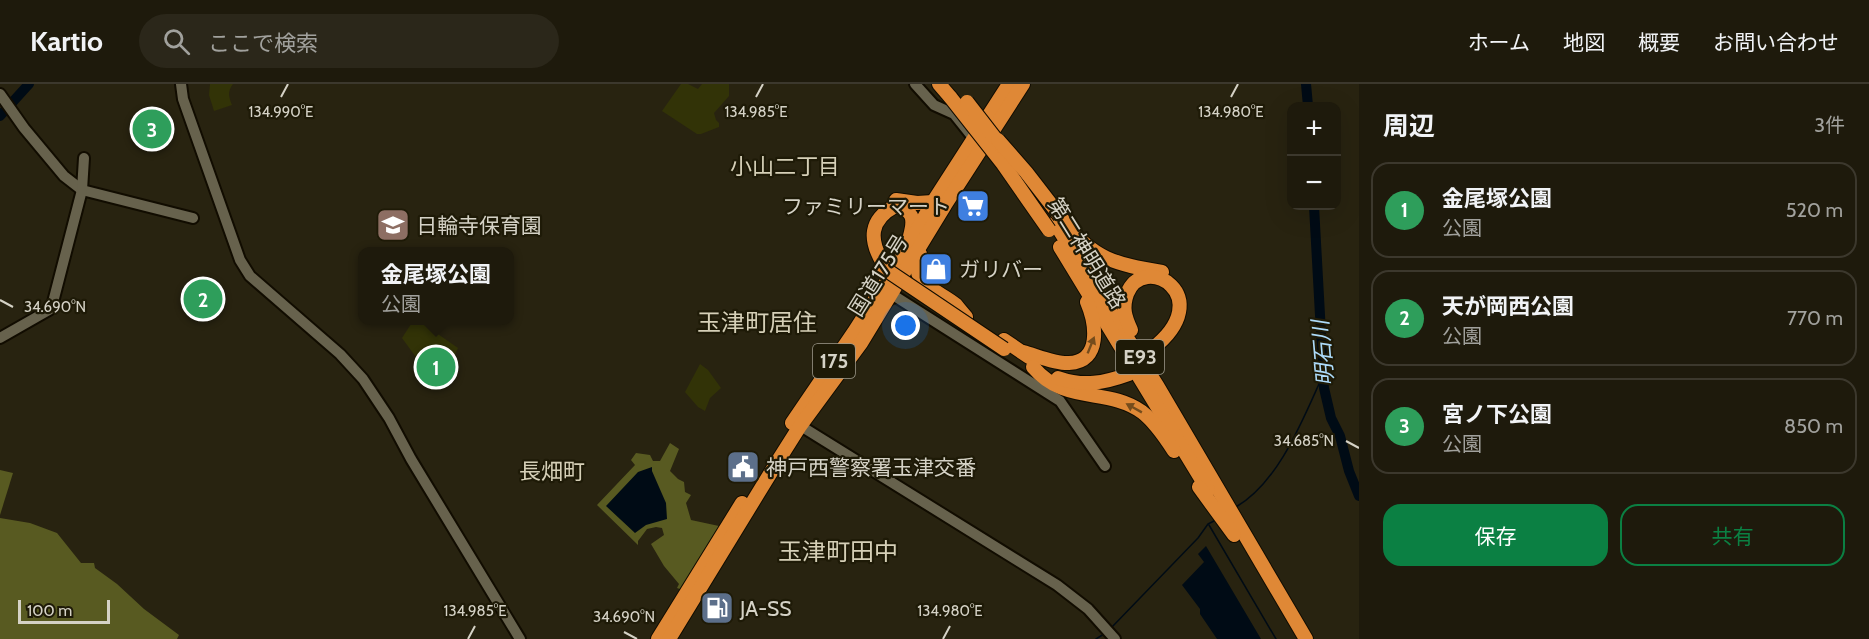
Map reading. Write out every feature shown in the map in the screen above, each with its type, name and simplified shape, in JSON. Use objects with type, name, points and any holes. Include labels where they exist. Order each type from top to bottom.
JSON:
[{"type":"highway","name":"第二神明道路","points":[[939,84],[954,92],[1026,172],[1055,223],[1158,387],[1214,498]]},
{"type":"highway","name":"国道175号","points":[[888,277],[924,241],[1010,84]]},
{"type":"highway","name":"国道175号","points":[[658,639],[797,424],[861,343],[888,277],[933,202],[1023,84]]},
{"type":"highway","name":"第二神明道路","points":[[954,92],[1003,164],[1055,223],[1084,286],[1214,498]]},
{"type":"highway","points":[[933,202],[917,203],[899,199],[885,203],[871,221],[867,241],[874,259],[888,277],[942,315],[968,322]]},
{"type":"highway","points":[[1055,223],[1100,256],[1114,262],[1162,272],[1178,282],[1188,309],[1186,319],[1171,341],[1153,353],[1178,319],[1180,305],[1178,292],[1164,279],[1149,277],[1136,282],[1129,290],[1124,306],[1124,316],[1153,368],[1158,387]]},
{"type":"highway","points":[[924,241],[916,265],[919,276],[928,286],[956,306],[968,322]]},
{"type":"highway","points":[[888,277],[1004,344],[1033,367],[1043,379],[1066,391],[1126,403],[1142,412],[1154,423],[1214,498],[1296,639]]},
{"type":"highway","points":[[1004,344],[1023,352],[1067,363],[1080,361],[1089,352],[1095,336],[1093,316],[1085,297],[1084,286]]},
{"type":"highway","points":[[1023,352],[1037,362],[1070,375],[1102,376],[1127,370],[1111,381],[1093,384],[1071,382],[1033,367]]},
{"type":"highway","name":"国道175号","points":[[669,639],[797,424]]},
{"type":"highway","points":[[1241,542],[1306,639]]},
{"type":"street","points":[[181,84],[183,99],[240,260],[250,276],[340,354],[363,379],[389,418],[411,459],[520,639]]},
{"type":"street","points":[[915,84],[934,105],[954,114],[978,144]]},
{"type":"street","points":[[0,94],[64,176],[82,190],[193,218]]},
{"type":"street","points":[[0,338],[49,310],[52,306],[82,190],[84,158]]},
{"type":"street","points":[[888,277],[1060,401],[1105,466]]},
{"type":"street","points":[[797,424],[1057,585],[1088,609],[1115,639]]},
{"type":"shaded area","points":[[210,84],[233,84],[229,94],[232,105],[214,111],[209,95]]},
{"type":"shaded area","points":[[681,84],[688,84],[698,89],[702,84],[729,84],[729,96],[714,113],[719,127],[697,134],[662,111]]},
{"type":"shaded area","points":[[157,112],[164,120],[157,137],[148,150],[135,140]]},
{"type":"shaded area","points":[[196,290],[213,294],[212,304],[196,308],[192,306]]},
{"type":"shaded area","points":[[410,325],[425,325],[458,348],[441,385],[437,386],[402,338]]},
{"type":"shaded area","points":[[700,364],[708,370],[721,388],[710,398],[705,411],[698,407],[685,392]]},
{"type":"shaded area","points":[[670,443],[679,449],[670,471],[684,482],[685,492],[691,495],[686,503],[691,520],[719,526],[680,589],[677,588],[679,584],[664,566],[651,544],[664,535],[662,528],[647,529],[638,541],[638,545],[597,505],[635,465],[631,460],[636,453],[650,455],[653,461],[660,461]]},
{"type":"shaded area","points":[[652,467],[666,503],[667,519],[646,525],[635,533],[606,506],[638,472]]},
{"type":"shaded area","points":[[0,470],[13,473],[0,515]]},
{"type":"shaded area","points":[[0,518],[30,523],[57,533],[81,563],[94,563],[95,568],[179,635],[177,639],[0,639]]},
{"type":"shaded area","points":[[1206,546],[1261,639],[1217,639],[1200,614],[1200,609],[1182,585],[1204,562],[1198,554]]},
{"type":"waterway","points":[[0,116],[29,84]]},
{"type":"waterway","name":"明石川","points":[[1306,84],[1308,102]]},
{"type":"waterway","name":"明石川","points":[[1314,210],[1324,388],[1331,418],[1340,436],[1349,471],[1359,496]]},
{"type":"waterway","points":[[1236,507],[1251,496],[1277,466],[1298,430],[1323,375]]},
{"type":"waterway","points":[[1112,627],[1198,538],[1208,524],[1214,521]]},
{"type":"waterway","points":[[1209,525],[1276,639]]},
{"type":"waterway","points":[[1096,639],[1104,634]]},
{"type":"tunnel","points":[[1134,370],[1155,356]]},
{"type":"place","name":"宮ノ下公園","points":[[152,129]]},
{"type":"place","name":"ファミリーマート","points":[[973,206]]},
{"type":"place","name":"日輪寺保育園","points":[[393,225]]},
{"type":"place","name":"ガリバー","points":[[936,269]]},
{"type":"place","name":"天が岡西公園","points":[[203,299]]},
{"type":"place","name":"金尾塚公園","points":[[436,367]]},
{"type":"place","name":"神戸西警察署玉津交番","points":[[743,467]]},
{"type":"place","name":"JA-SS","points":[[717,608]]},
{"type":"district","name":"小山二丁目","points":[[785,166]]},
{"type":"district","name":"玉津町居住","points":[[757,322]]},
{"type":"district","name":"長畑町","points":[[552,471]]},
{"type":"district","name":"玉津町田中","points":[[838,551]]}]
